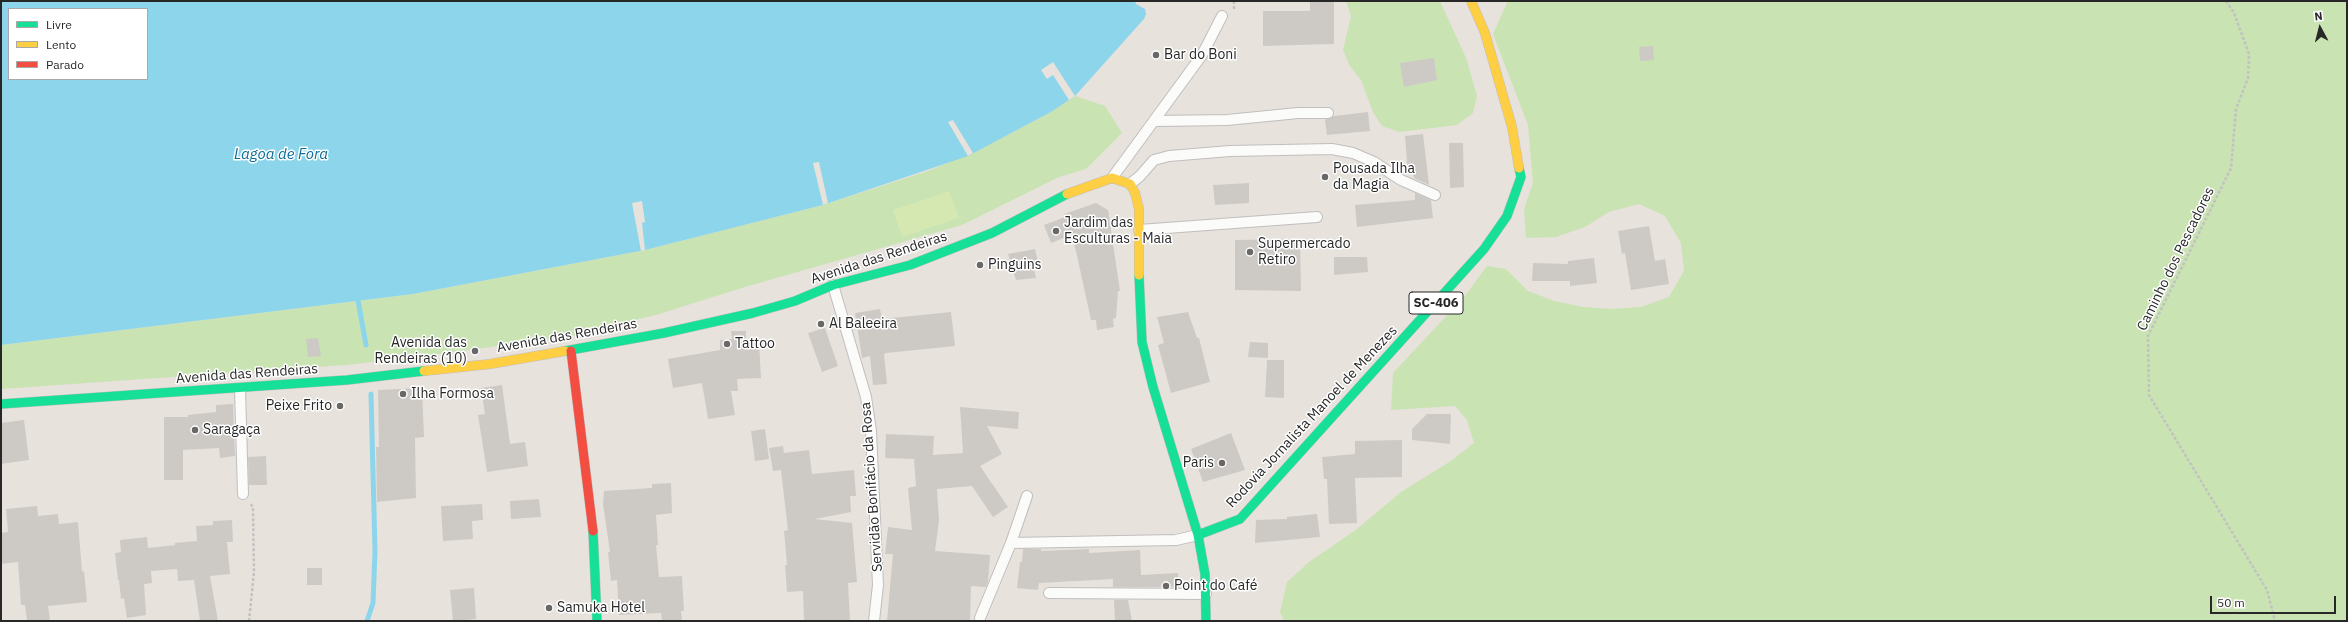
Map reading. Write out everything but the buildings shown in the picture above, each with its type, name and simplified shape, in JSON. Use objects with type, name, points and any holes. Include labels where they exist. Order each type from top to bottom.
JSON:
[{"type":"main road","name":"Rodovia Jornalista Manoel de Menezes","points":[[1198,535],[1240,518],[1484,249],[1507,216],[1521,177],[1520,170],[1510,120],[1485,33],[1471,1]]},
{"type":"main road","points":[[1112,178],[1130,184],[1135,193],[1139,209],[1139,309],[1142,342],[1153,388],[1198,535],[1205,574],[1206,621]]},
{"type":"main road","name":"Avenida das Rendeiras","points":[[1,404],[240,389],[419,372],[571,351],[664,333],[753,313],[796,301],[833,285],[910,265],[942,254],[992,234],[1067,194],[1112,178]]},
{"type":"main road","points":[[571,351],[593,527],[597,621]]},
{"type":"lane","points":[[1112,178],[1202,55],[1222,16]]},
{"type":"lane","points":[[1154,122],[1227,120],[1298,113],[1328,113]]},
{"type":"lane","points":[[1130,184],[1140,176],[1154,160],[1169,156],[1230,151],[1332,149],[1353,153],[1374,162],[1401,180],[1435,194]]},
{"type":"lane","points":[[1139,230],[1317,217]]},
{"type":"lane","name":"Servidão Bonifácio da Rosa","points":[[833,285],[866,397],[871,431],[878,585],[874,621]]},
{"type":"lane","points":[[240,389],[243,494]]},
{"type":"lane","points":[[980,618],[1011,543],[1027,496]]},
{"type":"lane","points":[[1011,543],[1176,540],[1198,535]]},
{"type":"lane","points":[[1049,594],[1206,594]]},
{"type":"path","name":"Caminho dos Pescadores","points":[[2226,1],[2234,13],[2249,54],[2248,78],[2236,108],[2231,168],[2148,336],[2149,394],[2267,590],[2275,621]]},
{"type":"path","points":[[243,494],[253,508],[254,572],[249,621]]},
{"type":"green space","points":[[1346,1],[1440,1],[1466,58],[1477,96],[1473,113],[1457,125],[1399,132],[1382,126],[1373,112],[1361,80],[1350,66],[1343,50],[1351,16]]},
{"type":"green space","points":[[1508,1],[2347,1],[2347,621],[1284,621],[1280,612],[1287,582],[1309,562],[1357,529],[1401,492],[1451,461],[1474,443],[1467,420],[1455,406],[1391,410],[1393,373],[1465,296],[1487,266],[1506,269],[1528,291],[1554,301],[1583,307],[1612,309],[1641,307],[1669,297],[1684,271],[1681,243],[1665,216],[1639,204],[1609,212],[1585,227],[1556,237],[1526,238],[1524,209],[1533,183],[1528,125],[1493,34]]},
{"type":"green space","points":[[1075,96],[1105,106],[1122,133],[1086,169],[1059,177],[962,225],[745,287],[659,314],[572,336],[417,357],[345,365],[1,389],[1,345],[413,294],[645,250],[823,205],[928,171],[981,149],[1051,112]]},
{"type":"green space","points":[[949,191],[959,218],[902,237],[893,210]]},
{"type":"water","name":"Lagoa de Fora","points":[[1,1],[1135,1],[1136,4],[1145,9],[1146,14],[1144,19],[1075,96],[1051,112],[968,156],[823,205],[645,250],[413,294],[1,345]]},
{"type":"pier","points":[[1053,62],[1075,96],[1069,100],[1053,75],[1047,79],[1041,70]]},
{"type":"pier","points":[[953,120],[973,153],[968,156],[948,122]]},
{"type":"pier","points":[[819,162],[828,203],[823,205],[813,163]]},
{"type":"pier","points":[[642,201],[645,222],[642,223],[645,250],[641,251],[632,203]]},
{"type":"waterway","points":[[357,295],[366,345]]},
{"type":"waterway","points":[[367,621],[373,603],[375,551],[371,394]]},
{"type":"traffic: fast","points":[[1198,535],[1240,519],[1484,249],[1507,216],[1521,177],[1519,168]]},
{"type":"traffic: fast","points":[[565,351],[664,333],[753,313],[795,301],[833,285],[910,265],[992,233],[1067,194]]},
{"type":"traffic: fast","points":[[1139,275],[1142,342],[1153,387],[1198,535],[1205,574],[1206,621]]},
{"type":"traffic: fast","points":[[1,404],[347,380],[424,371]]},
{"type":"traffic: fast","points":[[593,531],[597,621]]},
{"type":"traffic: slow","points":[[1471,1],[1485,33],[1512,127],[1519,168]]},
{"type":"traffic: slow","points":[[1067,194],[1112,178],[1130,184],[1135,193],[1139,209],[1139,275]]},
{"type":"traffic: slow","points":[[424,371],[490,364],[565,351]]},
{"type":"traffic: jam","points":[[571,351],[593,531]]},
{"type":"place","name":"Bar do Boni","points":[[1156,55]]},
{"type":"place","name":"Pousada Ilha da Magia","points":[[1325,177]]},
{"type":"place","name":"Jardim das Esculturas - Maia","points":[[1056,231]]},
{"type":"place","name":"Supermercado Retiro","points":[[1250,252]]},
{"type":"place","name":"Pinguins","points":[[980,265]]},
{"type":"place","name":"Al Baleeira","points":[[821,324]]},
{"type":"place","name":"Tattoo","points":[[727,344]]},
{"type":"place","name":"Avenida das Rendeiras (10)","points":[[475,351]]},
{"type":"place","name":"Ilha Formosa","points":[[403,394]]},
{"type":"place","name":"Peixe Frito","points":[[340,406]]},
{"type":"place","name":"Saragaça","points":[[195,430]]},
{"type":"place","name":"Paris","points":[[1222,463]]},
{"type":"place","name":"Point do Café","points":[[1166,586]]},
{"type":"place","name":"Samuka Hotel","points":[[549,608]]}]
